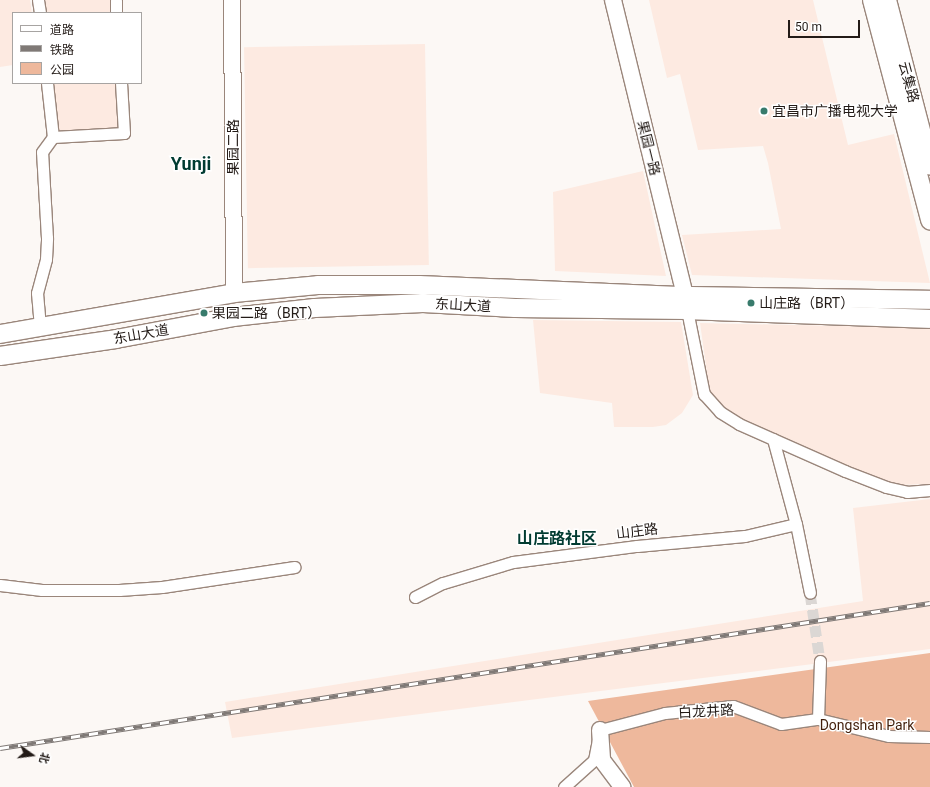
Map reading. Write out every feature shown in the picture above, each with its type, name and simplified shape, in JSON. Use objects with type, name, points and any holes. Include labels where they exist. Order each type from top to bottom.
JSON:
[{"type":"main road","name":"云集路","points":[[872,0],[930,220]]},
{"type":"main road","name":"云集路","points":[[886,0],[930,165]]},
{"type":"main road","name":"东山大道","points":[[0,334],[234,293],[318,285],[419,284],[930,319]]},
{"type":"main road","name":"东山大道","points":[[0,356],[116,339],[233,317],[315,308],[423,303],[515,308],[686,303],[930,300]]},
{"type":"street","points":[[38,0],[40,12]]},
{"type":"street","points":[[116,0],[116,12]]},
{"type":"street","name":"果园二路","points":[[232,0],[234,293]]},
{"type":"street","name":"果园一路","points":[[613,0],[686,303]]},
{"type":"street","points":[[40,327],[37,293],[46,259],[42,152],[53,137],[47,84]]},
{"type":"street","points":[[53,137],[124,133],[121,84]]},
{"type":"street","points":[[686,303],[704,394],[720,412],[739,424],[886,487],[907,492],[930,490]]},
{"type":"street","points":[[773,439],[796,524],[810,592]]},
{"type":"street","name":"山庄路","points":[[415,597],[443,583],[513,562],[638,546],[745,536],[796,524]]},
{"type":"street","points":[[0,585],[42,590],[119,590],[162,587],[294,567]]},
{"type":"street","points":[[818,719],[820,661]]},
{"type":"street","name":"白龙井路","points":[[600,730],[665,713],[733,706],[781,724],[818,719],[889,736],[930,737]]},
{"type":"street","points":[[564,787],[594,760],[600,730]]},
{"type":"street","points":[[600,730],[602,760],[622,787]]},
{"type":"shaded area","points":[[0,0],[30,0],[32,12],[12,12],[12,65],[0,67]]},
{"type":"shaded area","points":[[41,0],[110,0],[110,12],[41,12]]},
{"type":"shaded area","points":[[649,0],[813,0],[848,145],[894,134],[930,283],[692,275],[682,235],[781,229],[768,163],[763,146],[698,150],[680,74],[667,78]]},
{"type":"shaded area","points":[[425,44],[429,265],[248,268],[244,47]]},
{"type":"shaded area","points":[[49,84],[117,84],[117,135],[49,135]]},
{"type":"shaded area","points":[[643,171],[666,276],[555,271],[553,192]]},
{"type":"shaded area","points":[[533,320],[681,322],[693,395],[682,413],[666,425],[653,427],[614,427],[612,403],[540,393]]},
{"type":"shaded area","points":[[700,323],[930,328],[930,484],[899,485],[874,478],[744,420],[724,409],[710,394]]},
{"type":"shaded area","points":[[930,499],[930,649],[232,738],[225,702],[863,601],[853,508]]},
{"type":"green space","name":"Dongshan Park","points":[[930,653],[930,787],[634,787],[588,701]]},
{"type":"tunnel","points":[[810,593],[820,661]]},
{"type":"railway","points":[[0,748],[930,603]]},
{"type":"place","name":"宜昌市广播电视大学","points":[[764,111]]},
{"type":"place","name":"山庄路（BRT）","points":[[751,303]]},
{"type":"place","name":"果园二路（BRT）","points":[[204,313]]},
{"type":"district","name":"Yunji","points":[[191,164]]},
{"type":"district","name":"山庄路社区","points":[[557,539]]}]
